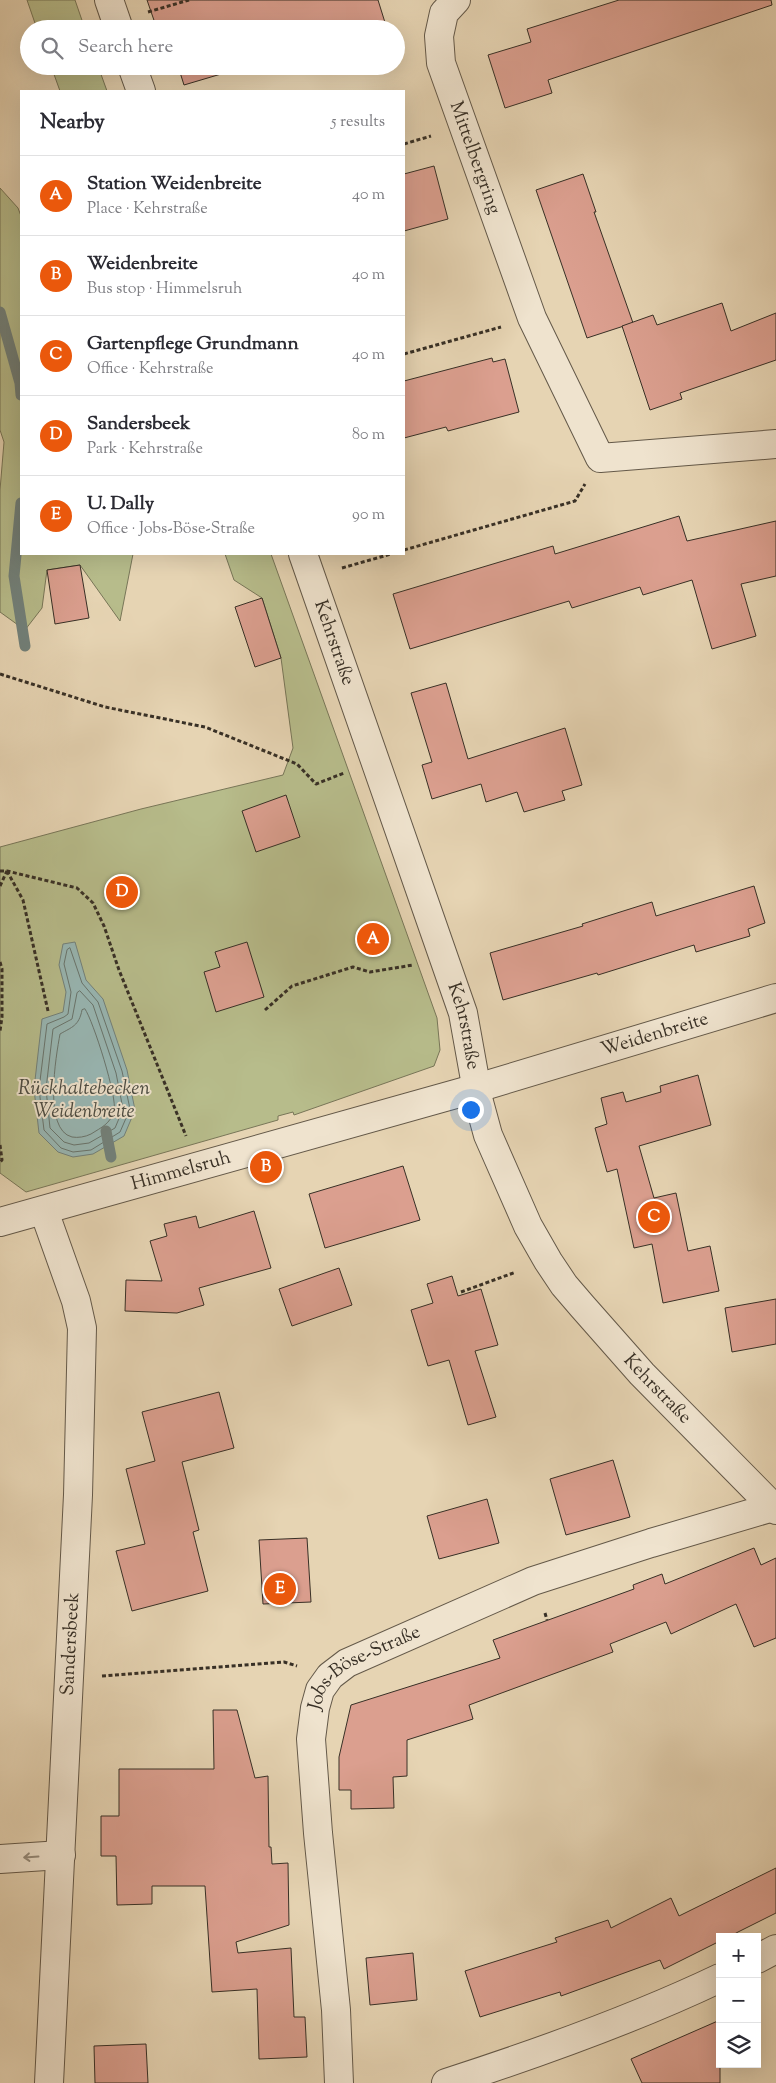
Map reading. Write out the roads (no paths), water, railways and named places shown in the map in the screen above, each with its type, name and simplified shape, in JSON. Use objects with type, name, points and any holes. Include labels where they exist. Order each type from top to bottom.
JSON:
[{"type":"street","name":"Mittelbergring","points":[[456,0],[444,13],[439,36],[441,63],[532,318],[600,458],[776,444]]},
{"type":"street","points":[[135,75],[140,90]]},
{"type":"street","name":"Kehrstraße","points":[[307,565],[463,1013],[488,1135],[528,1226],[564,1285],[642,1374],[774,1509]]},
{"type":"street","name":"Weidenbreite","points":[[477,1088],[776,998]]},
{"type":"street","name":"Himmelsruh","points":[[0,1222],[477,1088]]},
{"type":"street","name":"Sandersbeek","points":[[44,1211],[76,1300],[82,1328],[78,1495],[49,2083]]},
{"type":"street","name":"Jobs-Böse-Straße","points":[[339,2083],[336,2010],[318,1833],[312,1739],[315,1708],[320,1690],[330,1676],[347,1664],[533,1582],[651,1543],[774,1509]]},
{"type":"street","points":[[0,1858],[61,1855]]},
{"type":"street","points":[[761,1957],[776,1948]]},
{"type":"street","points":[[446,2083],[500,2066],[655,2009],[716,1980]]},
{"type":"water","name":"Rückhaltebecken Weidenbreite","points":[[75,942],[86,980],[103,999],[127,1070],[135,1110],[124,1136],[93,1154],[73,1157],[58,1152],[39,1133],[34,1089],[42,1019],[63,1012],[66,992],[59,965],[63,944]]},
{"type":"waterway","points":[[0,312],[20,383]]},
{"type":"waterway","points":[[20,513],[14,576],[25,646]]},
{"type":"waterway","points":[[106,1131],[111,1157]]},
{"type":"place","name":"Sandersbeek","points":[[122,892]]},
{"type":"place","name":"Station Weidenbreite","points":[[373,939]]},
{"type":"place","name":"Weidenbreite","points":[[266,1167]]},
{"type":"place","name":"Gartenpflege Grundmann","points":[[654,1217]]},
{"type":"place","name":"U. Dally","points":[[280,1589]]}]
